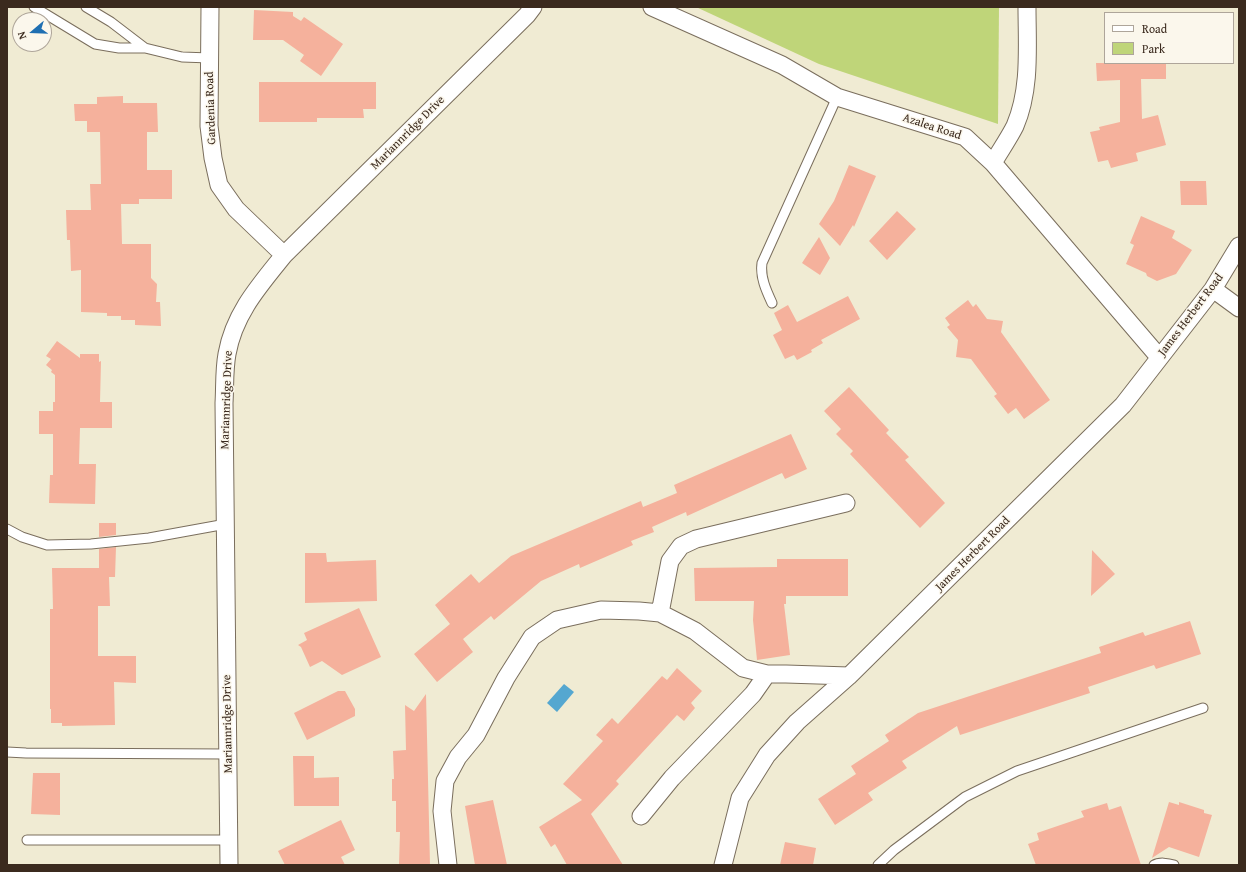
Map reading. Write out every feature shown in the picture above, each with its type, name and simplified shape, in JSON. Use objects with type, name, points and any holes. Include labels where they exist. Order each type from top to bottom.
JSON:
[{"type":"street","name":"Gardenia Road","points":[[210,7],[209,126],[213,158],[219,185],[236,209],[284,256]]},
{"type":"street","name":"Mariannridge Drive","points":[[229,865],[224,403],[227,354],[234,328],[249,299],[284,256],[522,21],[533,7]]},
{"type":"street","name":"Azalea Road","points":[[652,7],[782,66],[837,97],[965,137],[993,163],[1160,357]]},
{"type":"street","points":[[993,163],[1015,125],[1022,101],[1028,69],[1027,7]]},
{"type":"street","name":"James Herbert Road","points":[[723,865],[740,798],[767,755],[797,722],[850,676],[1123,405],[1213,289],[1239,246]]},
{"type":"street","points":[[1213,289],[1239,308]]},
{"type":"street","points":[[660,613],[670,561],[681,546],[696,539],[846,503]]},
{"type":"street","points":[[448,865],[442,811],[445,781],[458,757],[476,735],[506,678],[532,637],[557,620],[601,610],[660,613],[694,631],[743,668],[767,674],[850,676]]},
{"type":"street","points":[[642,816],[672,778],[753,694],[767,674]]},
{"type":"lane","points":[[34,7],[95,44],[119,48],[145,48],[182,57],[210,58]]},
{"type":"lane","points":[[86,7],[111,22],[145,48]]},
{"type":"lane","points":[[772,303],[761,271],[762,262],[837,97]]},
{"type":"lane","points":[[7,529],[22,537],[47,545],[92,544],[149,538],[226,524]]},
{"type":"lane","points":[[878,865],[894,850],[965,797],[1017,771],[1202,708]]},
{"type":"lane","points":[[7,752],[228,754]]},
{"type":"lane","points":[[27,840],[229,840]]},
{"type":"lane","points":[[1154,865],[1157,863],[1174,865]]},
{"type":"green space","points":[[696,7],[999,7],[998,124],[819,64]]},
{"type":"water","points":[[564,684],[574,692],[557,712],[547,703]]},
{"type":"building","points":[[254,10],[293,12],[293,16],[301,21],[304,17],[343,44],[321,76],[300,61],[304,55],[283,40],[253,40]]},
{"type":"building","points":[[1096,63],[1166,64],[1166,79],[1141,79],[1142,119],[1158,115],[1166,145],[1136,153],[1138,161],[1111,168],[1108,160],[1098,162],[1090,132],[1100,130],[1099,127],[1120,122],[1120,80],[1097,81]]},
{"type":"building","points":[[259,82],[376,82],[376,109],[363,109],[364,118],[317,118],[317,122],[259,122]]},
{"type":"building","points":[[123,96],[123,103],[157,103],[158,132],[147,132],[147,170],[172,170],[172,199],[139,199],[139,204],[121,204],[122,244],[151,244],[151,278],[157,284],[156,302],[160,302],[161,326],[135,325],[135,320],[121,320],[121,316],[107,316],[107,313],[81,312],[81,270],[71,271],[70,240],[67,240],[66,210],[91,210],[90,184],[101,184],[100,132],[87,132],[87,121],[75,121],[74,104],[97,104],[97,97]]},
{"type":"building","points":[[849,165],[876,176],[854,227],[853,225],[840,246],[819,224],[834,201]]},
{"type":"building","points":[[1180,181],[1206,181],[1207,205],[1181,205]]},
{"type":"building","points":[[897,211],[916,229],[887,260],[869,241]]},
{"type":"building","points":[[1141,216],[1175,231],[1172,238],[1192,250],[1176,274],[1157,281],[1147,276],[1146,273],[1126,264],[1134,245],[1130,243]]},
{"type":"building","points":[[819,237],[830,258],[820,275],[802,263]]},
{"type":"building","points":[[848,296],[860,319],[821,340],[823,343],[811,350],[812,352],[797,360],[794,355],[785,359],[773,335],[782,330],[774,313],[788,305],[797,322]]},
{"type":"building","points":[[968,300],[973,307],[976,304],[987,319],[1003,321],[1001,332],[1050,400],[1024,419],[1016,408],[1008,414],[994,396],[997,394],[971,359],[956,357],[958,340],[947,327],[950,325],[945,318]]},
{"type":"building","points":[[57,341],[80,358],[80,354],[99,354],[99,362],[101,361],[100,402],[112,402],[112,428],[80,428],[79,464],[96,464],[95,504],[49,503],[50,475],[53,475],[53,434],[39,434],[39,411],[53,411],[53,402],[55,402],[55,375],[46,365],[51,359],[46,356]]},
{"type":"building","points":[[849,387],[889,430],[886,433],[909,457],[905,460],[945,503],[920,528],[850,454],[853,451],[836,434],[841,429],[824,411]]},
{"type":"building","points":[[791,434],[807,469],[785,479],[782,473],[687,516],[686,512],[652,527],[654,532],[631,541],[633,545],[580,568],[579,564],[541,581],[494,620],[491,616],[463,639],[473,652],[437,682],[414,654],[450,624],[435,605],[471,574],[479,583],[511,556],[641,501],[643,507],[677,493],[674,485]]},
{"type":"building","points":[[99,523],[116,523],[116,535],[99,537]]},
{"type":"building","points":[[116,547],[115,577],[109,577],[110,606],[98,606],[98,656],[136,656],[136,683],[114,682],[115,725],[62,726],[62,723],[51,723],[50,609],[53,609],[52,568],[99,568],[99,549]]},
{"type":"building","points":[[1092,550],[1115,574],[1091,596]]},
{"type":"building","points":[[305,553],[326,553],[327,562],[376,560],[377,601],[305,603]]},
{"type":"building","points":[[777,559],[848,559],[848,596],[786,596],[786,604],[784,604],[790,655],[757,660],[753,620],[754,601],[695,601],[694,568],[777,567]]},
{"type":"building","points":[[359,608],[381,657],[342,675],[322,661],[310,667],[301,647],[298,645],[307,640],[304,633]]},
{"type":"building","points":[[1190,621],[1201,654],[1156,669],[1154,665],[1088,687],[1090,693],[960,735],[957,726],[902,761],[907,768],[868,793],[873,800],[835,825],[818,799],[856,774],[851,766],[889,741],[885,735],[918,713],[1101,653],[1099,647],[1143,632],[1145,636]]},
{"type":"building","points":[[677,668],[702,691],[691,703],[695,708],[684,721],[677,715],[616,781],[619,784],[591,814],[623,865],[567,865],[555,844],[551,847],[539,827],[582,800],[563,784],[603,741],[596,735],[612,718],[618,724],[662,676],[667,680]]},
{"type":"building","points":[[338,691],[345,691],[355,709],[355,716],[307,740],[294,713]]},
{"type":"building","points":[[426,694],[430,865],[399,865],[400,832],[396,832],[396,801],[392,801],[392,779],[394,779],[393,751],[406,750],[405,705],[414,711]]},
{"type":"building","points":[[293,756],[314,756],[314,778],[339,777],[339,806],[294,806]]},
{"type":"building","points":[[33,773],[60,773],[60,815],[31,814]]},
{"type":"building","points":[[493,800],[507,865],[475,865],[465,806]]},
{"type":"building","points":[[1169,802],[1179,805],[1179,802],[1204,810],[1204,813],[1212,815],[1199,857],[1169,847],[1152,858]]},
{"type":"building","points":[[1107,803],[1109,810],[1121,806],[1141,865],[1036,865],[1028,844],[1039,840],[1037,833],[1084,817],[1081,811]]},
{"type":"building","points":[[341,820],[355,850],[341,857],[345,865],[285,865],[278,851]]},
{"type":"building","points":[[785,842],[816,848],[813,865],[780,865]]}]
